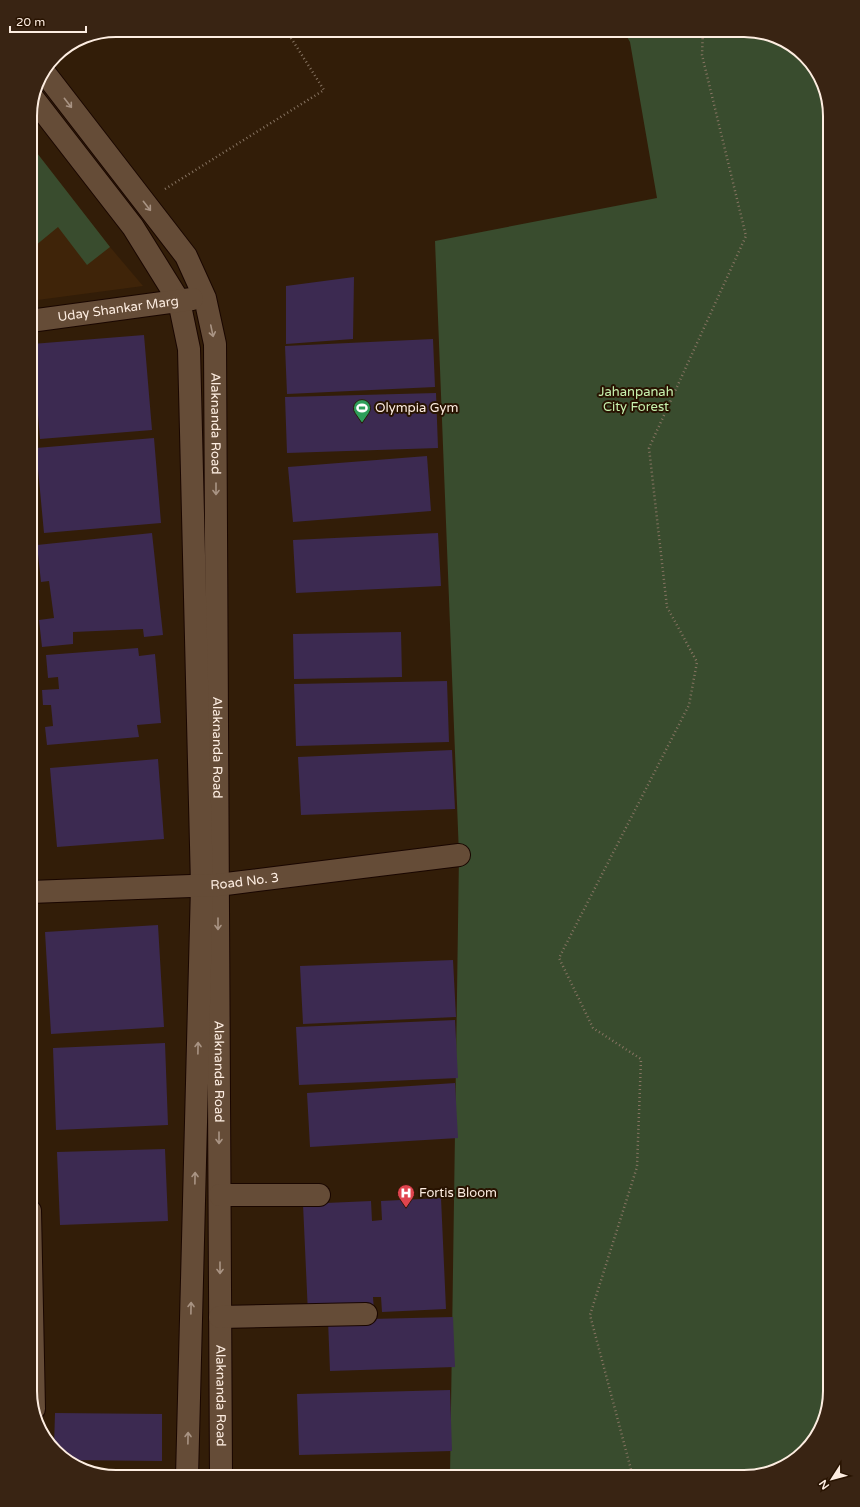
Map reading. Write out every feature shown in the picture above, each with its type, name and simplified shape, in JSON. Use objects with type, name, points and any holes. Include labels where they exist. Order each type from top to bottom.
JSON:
[{"type":"street","name":"Alaknanda Road","points":[[48,77],[186,256],[206,298],[215,344],[210,885],[220,1195],[221,1470]]},
{"type":"street","points":[[38,105],[133,227],[179,301],[189,349],[210,885],[187,1470]]},
{"type":"street","name":"Uday Shankar Marg","points":[[37,320],[206,298]]},
{"type":"street","name":"Road No. 3","points":[[37,892],[210,885],[459,855]]},
{"type":"street","points":[[220,1195],[319,1195]]},
{"type":"street","points":[[220,1317],[366,1314]]},
{"type":"path","points":[[144,202],[324,90],[290,37]]},
{"type":"path","points":[[631,1470],[590,1315],[637,1167],[641,1059],[593,1028],[559,958],[689,704],[697,662],[667,606],[649,448],[746,236],[702,55],[703,37]]},
{"type":"shaded area","points":[[37,153],[110,247],[143,286],[37,300]]},
{"type":"green space","name":"Jahanpanah City Forest","points":[[627,37],[750,37],[770,41],[788,50],[810,72],[819,90],[823,110],[823,1397],[819,1417],[815,1426],[810,1435],[796,1450],[788,1457],[770,1466],[750,1470],[450,1470],[459,855],[435,241],[657,198],[630,42]]},
{"type":"green space","points":[[37,153],[110,247],[87,265],[58,227],[37,244]]},
{"type":"building","points":[[354,277],[353,339],[286,344],[286,286]]},
{"type":"building","points":[[144,335],[152,430],[40,439],[37,403],[37,344]]},
{"type":"building","points":[[433,339],[435,387],[287,394],[285,346]]},
{"type":"building","name":"Olympia Gym","points":[[436,393],[438,448],[287,453],[285,397]]},
{"type":"building","points":[[154,438],[161,523],[44,533],[37,448]]},
{"type":"building","points":[[427,456],[431,511],[293,522],[288,467]]},
{"type":"building","points":[[152,533],[163,635],[144,637],[143,629],[73,632],[73,644],[42,647],[39,620],[54,618],[49,581],[41,582],[37,545]]},
{"type":"building","points":[[438,533],[441,586],[296,593],[293,540]]},
{"type":"building","points":[[401,632],[402,677],[294,679],[293,634]]},
{"type":"building","points":[[138,648],[139,656],[155,654],[161,723],[137,725],[139,737],[47,745],[45,727],[53,726],[51,705],[43,705],[42,690],[59,689],[58,677],[48,678],[46,655]]},
{"type":"building","points":[[447,681],[449,742],[296,746],[294,684]]},
{"type":"building","points":[[452,750],[455,809],[301,815],[298,757]]},
{"type":"building","points":[[158,759],[164,839],[57,847],[50,768]]},
{"type":"building","points":[[158,925],[164,1027],[51,1034],[45,932]]},
{"type":"building","points":[[453,960],[456,1017],[303,1024],[300,966]]},
{"type":"building","points":[[455,1020],[458,1078],[299,1085],[296,1027]]},
{"type":"building","points":[[165,1043],[168,1125],[56,1130],[53,1048]]},
{"type":"building","points":[[455,1083],[458,1138],[310,1147],[307,1093]]},
{"type":"building","points":[[165,1149],[168,1221],[60,1225],[57,1152]]},
{"type":"building","points":[[441,1198],[446,1309],[382,1312],[381,1297],[373,1297],[374,1312],[308,1314],[303,1204],[371,1201],[372,1221],[382,1220],[381,1201]]},
{"type":"building","points":[[453,1317],[455,1367],[330,1371],[328,1320]]},
{"type":"building","points":[[450,1390],[452,1451],[299,1455],[297,1394]]},
{"type":"building","points":[[55,1413],[162,1414],[162,1461],[78,1460],[72,1457],[54,1440]]},
{"type":"place","name":"Olympia Gym","points":[[362,423]]},
{"type":"place","name":"Fortis Bloom","points":[[406,1208]]}]
